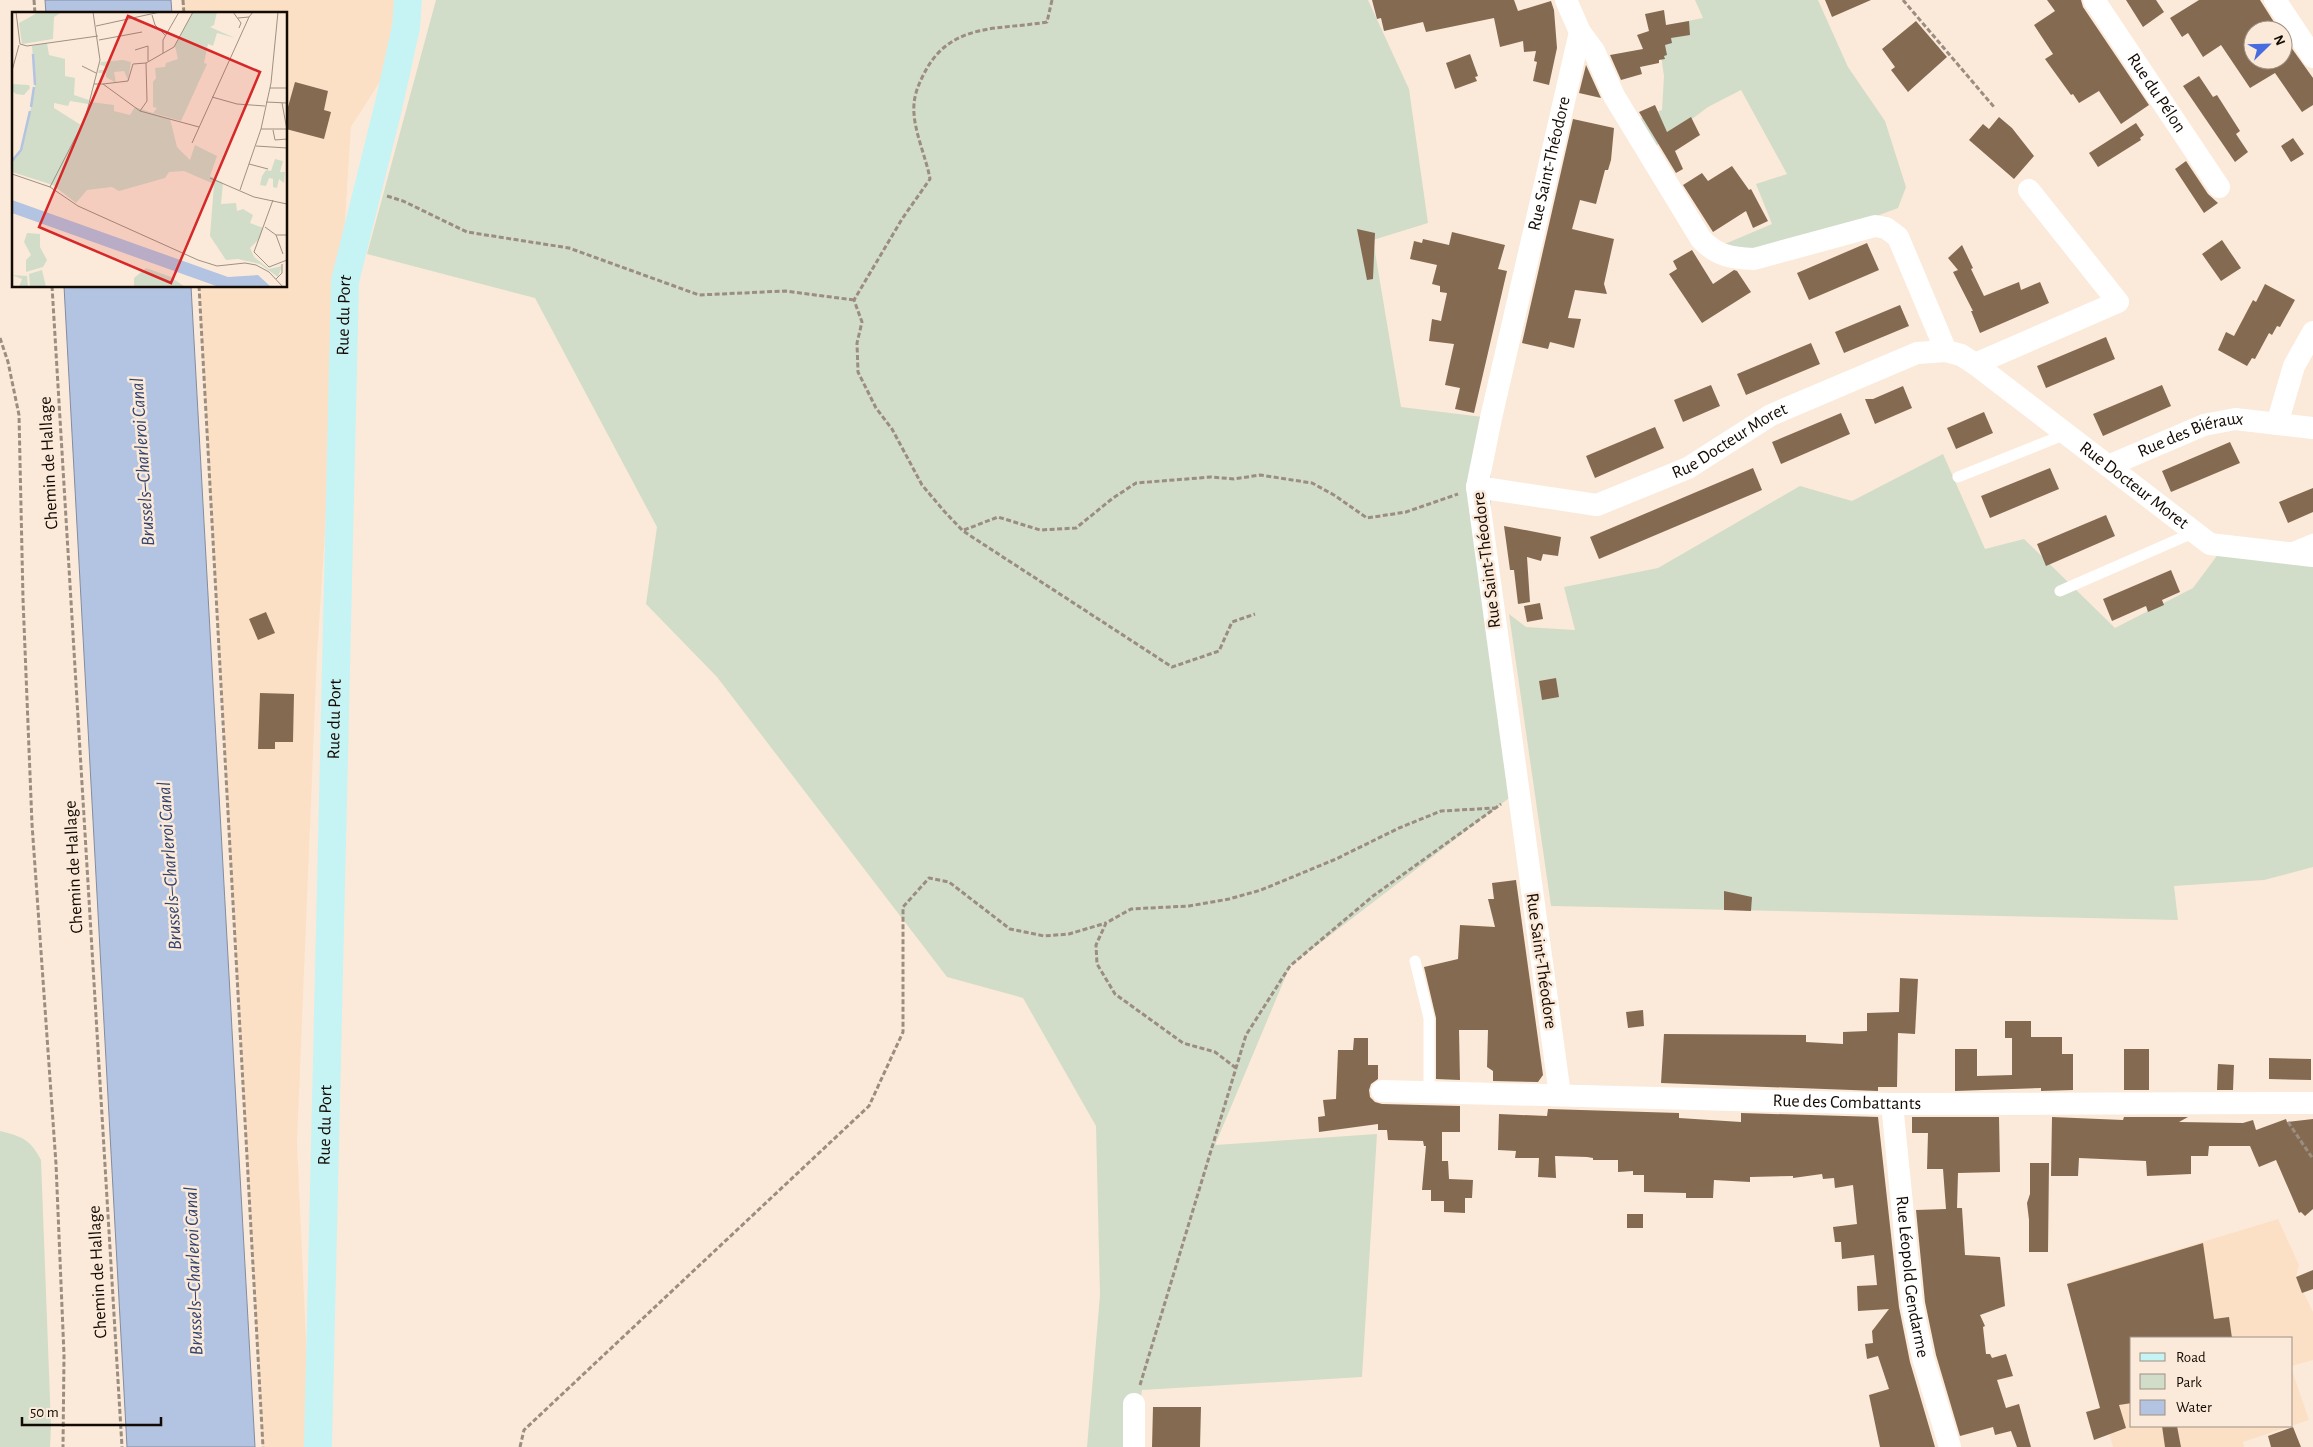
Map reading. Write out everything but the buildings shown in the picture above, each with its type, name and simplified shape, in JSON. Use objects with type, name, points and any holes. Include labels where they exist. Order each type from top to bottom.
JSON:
[{"type":"main road","name":"Rue du Port","points":[[318,1447],[345,281],[391,94],[406,27],[408,0]]},
{"type":"street","points":[[1566,0],[1580,32],[1594,51],[1614,96],[1701,239],[1712,251],[1734,258],[1754,259],[1875,226],[1886,228],[1898,237],[1946,351]]},
{"type":"street","name":"Rue du Pélon","points":[[2094,0],[2219,187]]},
{"type":"street","points":[[2275,0],[2313,57]]},
{"type":"street","name":"Rue Saint-Théodore","points":[[1560,1095],[1477,494],[1486,437],[1580,32]]},
{"type":"street","points":[[1975,364],[2118,302],[2029,190]]},
{"type":"street","points":[[2277,424],[2294,366],[2313,332]]},
{"type":"street","name":"Rue Docteur Moret","points":[[1477,494],[1597,505],[1688,468],[1771,415],[1917,353],[1946,351],[1961,355],[1975,364],[2210,544],[2313,556]]},
{"type":"street","name":"Rue des Biéraux","points":[[2108,466],[2204,425],[2235,420],[2313,428]]},
{"type":"street","name":"Rue des Combattants","points":[[1382,1091],[1892,1104],[2313,1103]]},
{"type":"street","name":"Rue Léopold Gendarme","points":[[1892,1104],[1912,1304],[1923,1358],[1950,1447]]},
{"type":"street","points":[[1134,1404],[1134,1447]]},
{"type":"lane","points":[[1958,477],[2066,434]]},
{"type":"lane","points":[[2060,591],[2195,532]]},
{"type":"lane","points":[[2281,552],[2313,539]]},
{"type":"lane","points":[[1415,962],[1429,1018],[1428,1092]]},
{"type":"path","points":[[854,300],[902,219],[930,179],[920,146],[914,105],[920,80],[935,54],[968,32],[1000,26],[1046,22],[1052,0]]},
{"type":"path","points":[[1903,0],[1994,107]]},
{"type":"path","points":[[403,201],[467,232],[569,248],[699,295],[785,291],[854,300]]},
{"type":"path","name":"Chemin de Hallage","points":[[52,288],[122,1447]]},
{"type":"path","points":[[199,288],[263,1447]]},
{"type":"path","points":[[854,300],[862,322],[857,343],[858,372],[876,408],[892,429],[922,485],[963,531],[1172,667],[1219,651],[1232,622],[1255,614]]},
{"type":"path","points":[[0,338],[8,362],[19,415],[23,599],[32,824],[56,1164],[64,1355],[63,1447]]},
{"type":"path","points":[[963,531],[998,517],[1040,530],[1076,528],[1113,498],[1136,483],[1211,477],[1234,479],[1260,475],[1312,483],[1334,495],[1367,518],[1406,512],[1456,494],[1477,494]]},
{"type":"path","points":[[520,1447],[524,1430],[869,1106],[903,1032],[903,907],[929,878],[948,882],[1010,929],[1044,936],[1069,934],[1106,923],[1131,909],[1189,906],[1229,899],[1261,890],[1336,859],[1399,828],[1441,811],[1495,808],[1373,896],[1290,966],[1246,1035],[1134,1404]]},
{"type":"path","points":[[1106,923],[1096,945],[1097,964],[1115,994],[1183,1043],[1216,1052],[1236,1068]]},
{"type":"path","points":[[2288,1104],[2288,1123],[2313,1159]]},
{"type":"shaded area","points":[[181,0],[399,0],[401,49],[351,127],[317,656],[297,1143],[311,1447],[263,1447],[199,288],[288,288],[288,12],[182,12]]},
{"type":"shaded area","points":[[2278,1219],[2299,1265],[2296,1277],[2313,1312],[2313,1360],[2293,1366],[2293,1337],[2130,1337],[2130,1427],[2288,1427],[2243,1442],[2244,1447],[2113,1447],[2067,1283]]},
{"type":"shaded area","points":[[2293,1373],[2309,1420],[2293,1426]]},
{"type":"green space","points":[[436,0],[1368,0],[1409,89],[1428,223],[1373,240],[1401,407],[1491,418],[1491,599],[1517,792],[1290,966],[1215,1145],[1377,1134],[1362,1377],[1142,1390],[1134,1447],[1087,1447],[1100,1295],[1096,1126],[1023,998],[947,977],[717,677],[646,604],[657,527],[535,298],[367,254]]},
{"type":"green space","points":[[1695,0],[1818,0],[1848,67],[1885,121],[1906,187],[1898,208],[1775,254],[1720,246],[1772,224],[1756,184],[1787,174],[1741,90],[1708,107],[1648,152],[1641,118],[1662,110],[1664,76],[1657,27],[1703,18]]},
{"type":"green space","points":[[1943,454],[1985,549],[2024,539],[2115,628],[2193,588],[2219,553],[2313,560],[2313,867],[2264,880],[2174,886],[2178,920],[1551,906],[1509,614],[1526,627],[1575,630],[1564,587],[1658,568],[1800,486],[1852,501]]},
{"type":"green space","points":[[0,1131],[25,1140],[33,1147],[41,1160],[51,1426],[50,1447],[0,1447]]},
{"type":"water","points":[[45,0],[171,0],[172,12],[46,12]]},
{"type":"water","name":"Brussels–Charleroi Canal","points":[[64,288],[191,288],[255,1447],[127,1447]]}]
